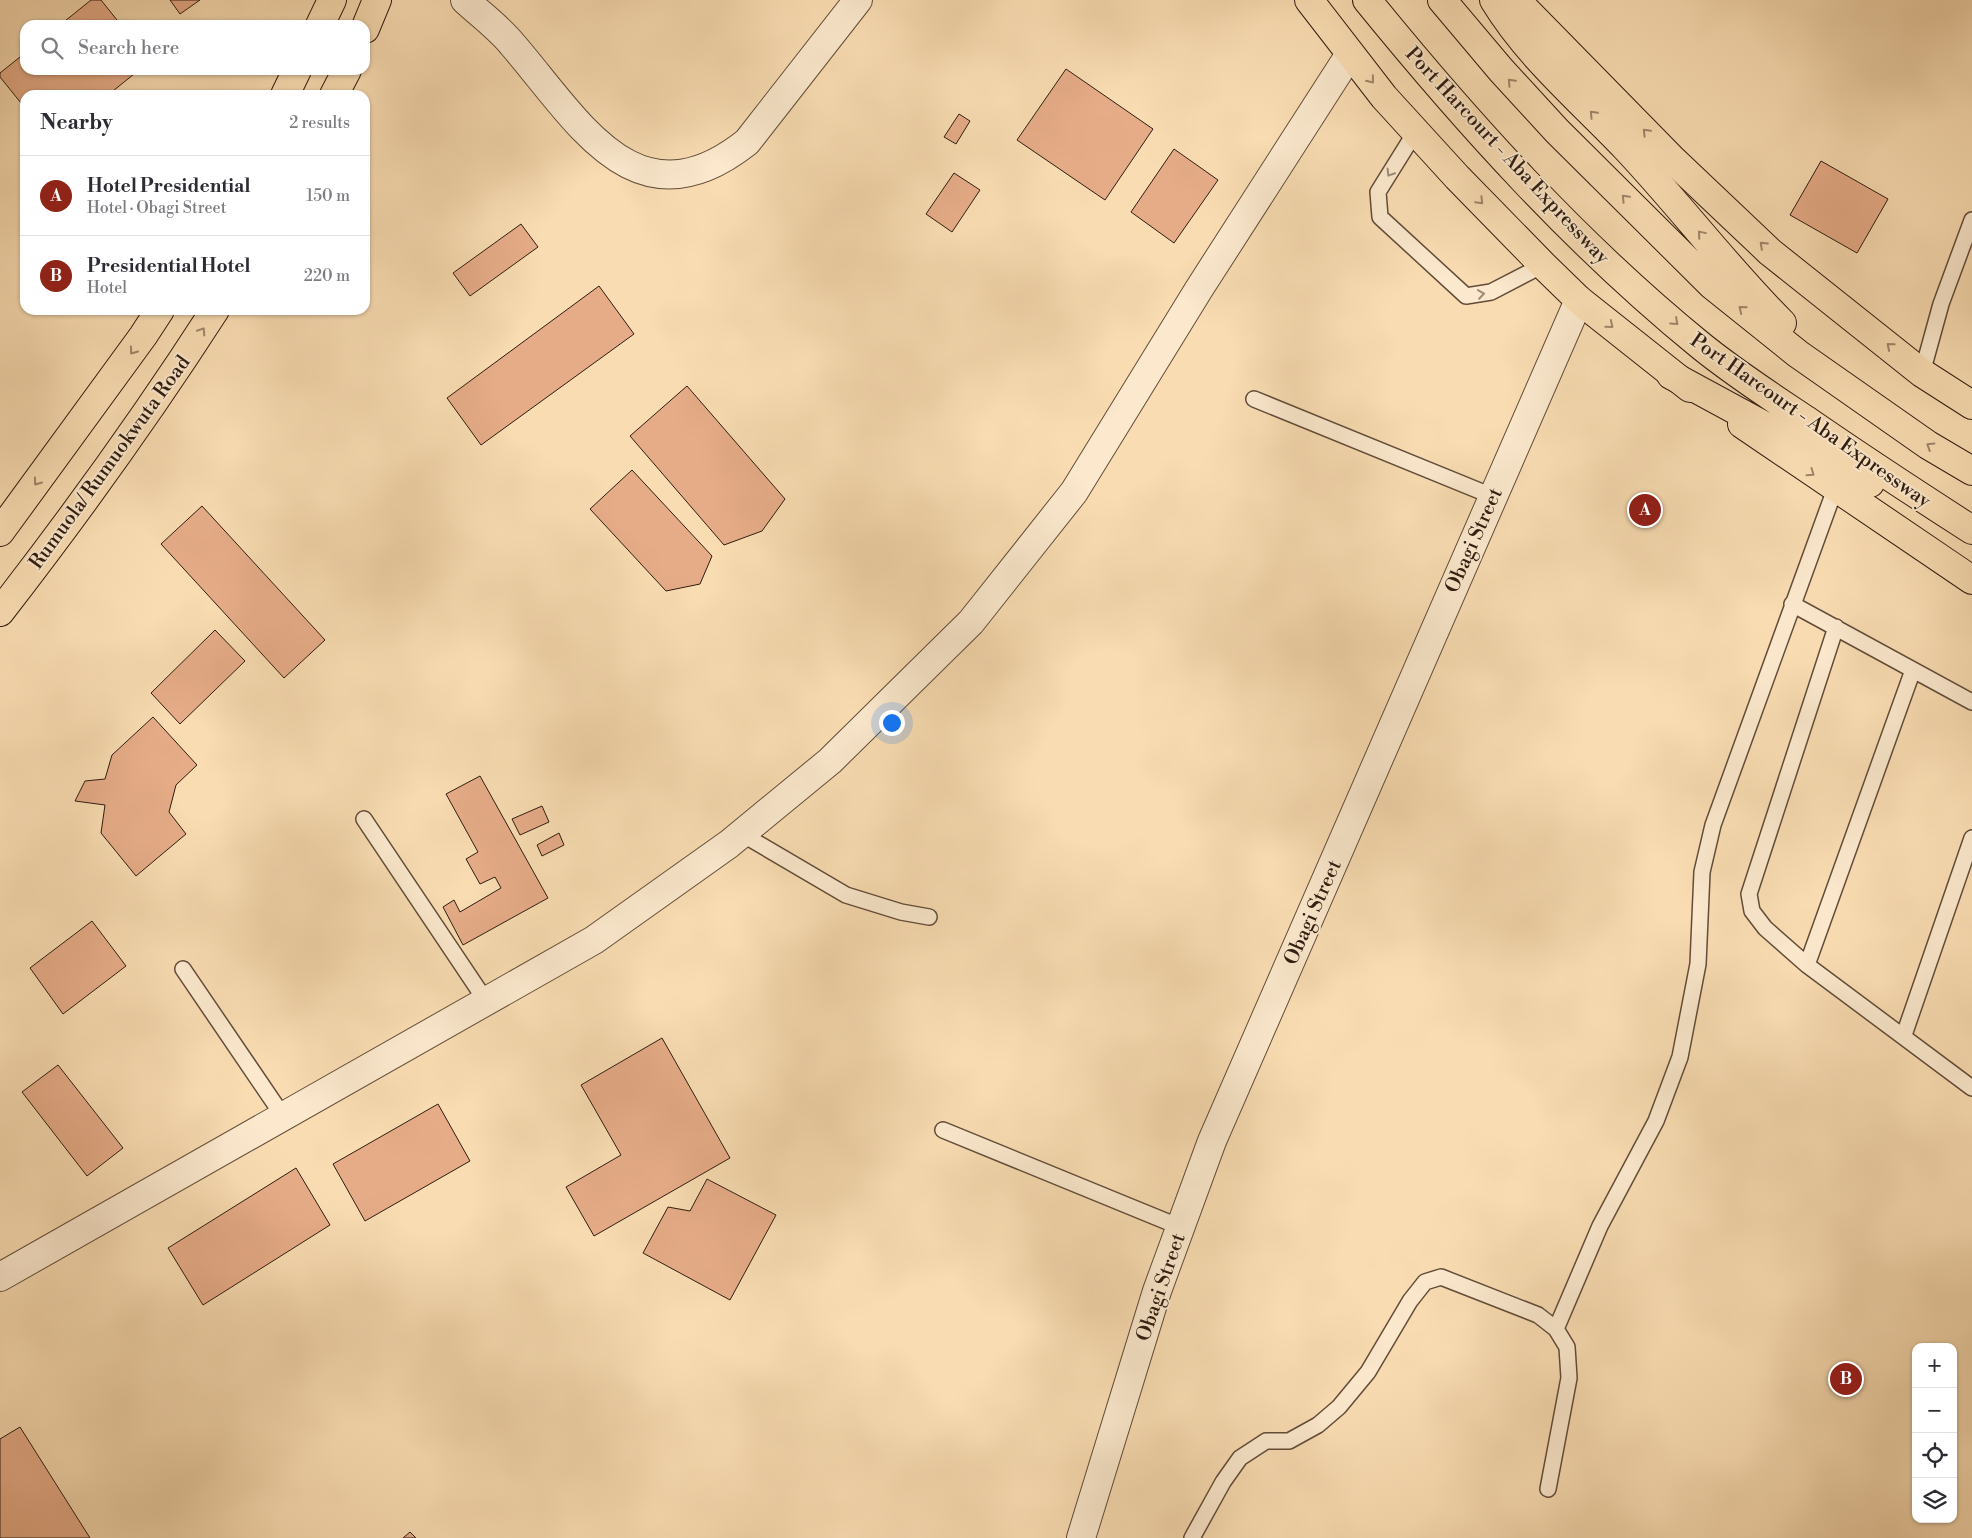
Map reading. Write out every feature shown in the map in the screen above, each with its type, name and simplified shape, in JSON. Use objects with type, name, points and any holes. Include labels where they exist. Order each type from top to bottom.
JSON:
[{"type":"main road","points":[[322,20],[332,0]]},
{"type":"main road","points":[[369,20],[378,0]]},
{"type":"main road","points":[[1309,0],[1384,97],[1543,266],[1579,300],[1671,376],[1835,489],[1972,580]]},
{"type":"main road","name":"Port Harcourt - Aba Expressway","points":[[1367,0],[1443,90],[1525,180],[1597,254],[1700,345],[1863,459],[1972,530]]},
{"type":"main road","points":[[1494,0],[1522,42],[1626,148],[1730,268],[1780,321],[1857,395]]},
{"type":"main road","points":[[1516,0],[1674,161],[1770,252],[1922,373],[1972,405]]},
{"type":"main road","points":[[1445,4],[1501,70],[1557,131],[1712,285],[1798,354],[1928,445],[1972,471]]},
{"type":"main road","points":[[287,90],[295,75]]},
{"type":"main road","points":[[337,90],[344,75]]},
{"type":"main road","points":[[0,532],[157,315]]},
{"type":"main road","name":"Rumuola/ Rumuokwuta Road","points":[[0,612],[76,515],[158,397],[212,315]]},
{"type":"main road","points":[[1671,376],[1800,444],[1910,506],[1972,536]]},
{"type":"street","points":[[465,0],[511,42],[576,122],[604,150],[636,169],[659,175],[680,175],[709,165],[732,154],[747,142],[858,0]]},
{"type":"street","points":[[0,1277],[594,940],[742,834],[830,762],[971,622],[1074,492],[1199,289],[1350,54]]},
{"type":"street","name":"Obagi Street","points":[[1081,1538],[1157,1291],[1212,1141],[1579,300]]},
{"type":"lane","points":[[1416,131],[1378,192],[1380,217],[1466,296],[1491,292],[1543,266]]},
{"type":"lane","points":[[1922,373],[1941,304],[1972,220]]},
{"type":"lane","points":[[1254,399],[1492,496]]},
{"type":"lane","points":[[1556,1329],[1600,1226],[1656,1121],[1680,1057],[1698,964],[1702,872],[1713,825],[1835,489]]},
{"type":"lane","points":[[1792,604],[1972,702]]},
{"type":"lane","points":[[1836,628],[1749,894],[1752,911],[1765,928],[1807,965],[1904,1035],[1972,1088]]},
{"type":"lane","points":[[1807,965],[1913,670]]},
{"type":"lane","points":[[364,819],[486,1001]]},
{"type":"lane","points":[[742,834],[846,895],[901,912],[929,916]]},
{"type":"lane","points":[[1904,1035],[1972,838]]},
{"type":"lane","points":[[183,969],[283,1116]]},
{"type":"lane","points":[[943,1130],[1180,1227]]},
{"type":"lane","points":[[1192,1538],[1223,1482],[1240,1458],[1266,1441],[1290,1441],[1318,1425],[1339,1407],[1368,1372],[1410,1301],[1424,1282],[1442,1277],[1538,1314],[1556,1329],[1566,1347],[1569,1378],[1548,1489]]},
{"type":"building","points":[[91,0],[101,0],[117,20],[66,20]]},
{"type":"building","points":[[170,0],[200,0],[180,14]]},
{"type":"building","points":[[20,57],[20,75],[133,75],[114,90],[20,90],[20,102],[0,77],[0,73]]},
{"type":"building","points":[[1066,69],[1153,129],[1105,200],[1017,140]]},
{"type":"building","points":[[959,114],[970,121],[956,144],[944,137]]},
{"type":"building","points":[[1174,149],[1218,180],[1174,243],[1131,212]]},
{"type":"building","points":[[1821,161],[1888,199],[1857,253],[1790,215]]},
{"type":"building","points":[[954,173],[980,190],[952,232],[926,214]]},
{"type":"building","points":[[521,224],[538,247],[470,296],[453,273]]},
{"type":"building","points":[[599,286],[634,334],[481,445],[447,398]]},
{"type":"building","points":[[687,386],[785,499],[762,531],[724,545],[630,436]]},
{"type":"building","points":[[632,470],[712,556],[700,584],[666,591],[590,509]]},
{"type":"building","points":[[202,506],[325,640],[284,678],[161,544]]},
{"type":"building","points":[[215,630],[245,661],[180,724],[151,693]]},
{"type":"building","points":[[153,717],[197,765],[176,785],[169,812],[186,834],[136,876],[101,833],[105,805],[75,801],[85,781],[105,779],[112,755]]},
{"type":"building","points":[[480,776],[548,898],[463,945],[443,907],[454,900],[460,912],[501,888],[495,877],[480,884],[466,859],[478,852],[446,794]]},
{"type":"building","points":[[542,806],[549,822],[520,835],[512,819]]},
{"type":"building","points":[[559,833],[564,845],[542,856],[537,845]]},
{"type":"building","points":[[92,921],[126,966],[63,1014],[30,968]]},
{"type":"building","points":[[662,1038],[730,1158],[594,1236],[566,1187],[621,1155],[581,1085]]},
{"type":"building","points":[[58,1065],[123,1148],[87,1176],[22,1092]]},
{"type":"building","points":[[438,1104],[470,1161],[365,1221],[333,1164]]},
{"type":"building","points":[[296,1168],[330,1225],[203,1305],[168,1248]]},
{"type":"building","points":[[707,1179],[776,1215],[730,1300],[643,1253],[668,1207],[690,1211]]},
{"type":"building","points":[[20,1427],[90,1538],[0,1538],[0,1439]]},
{"type":"building","points":[[410,1532],[416,1538],[403,1538]]},
{"type":"place","name":"Hotel Presidential","points":[[1645,510]]},
{"type":"place","name":"Presidential Hotel","points":[[1846,1379]]}]
